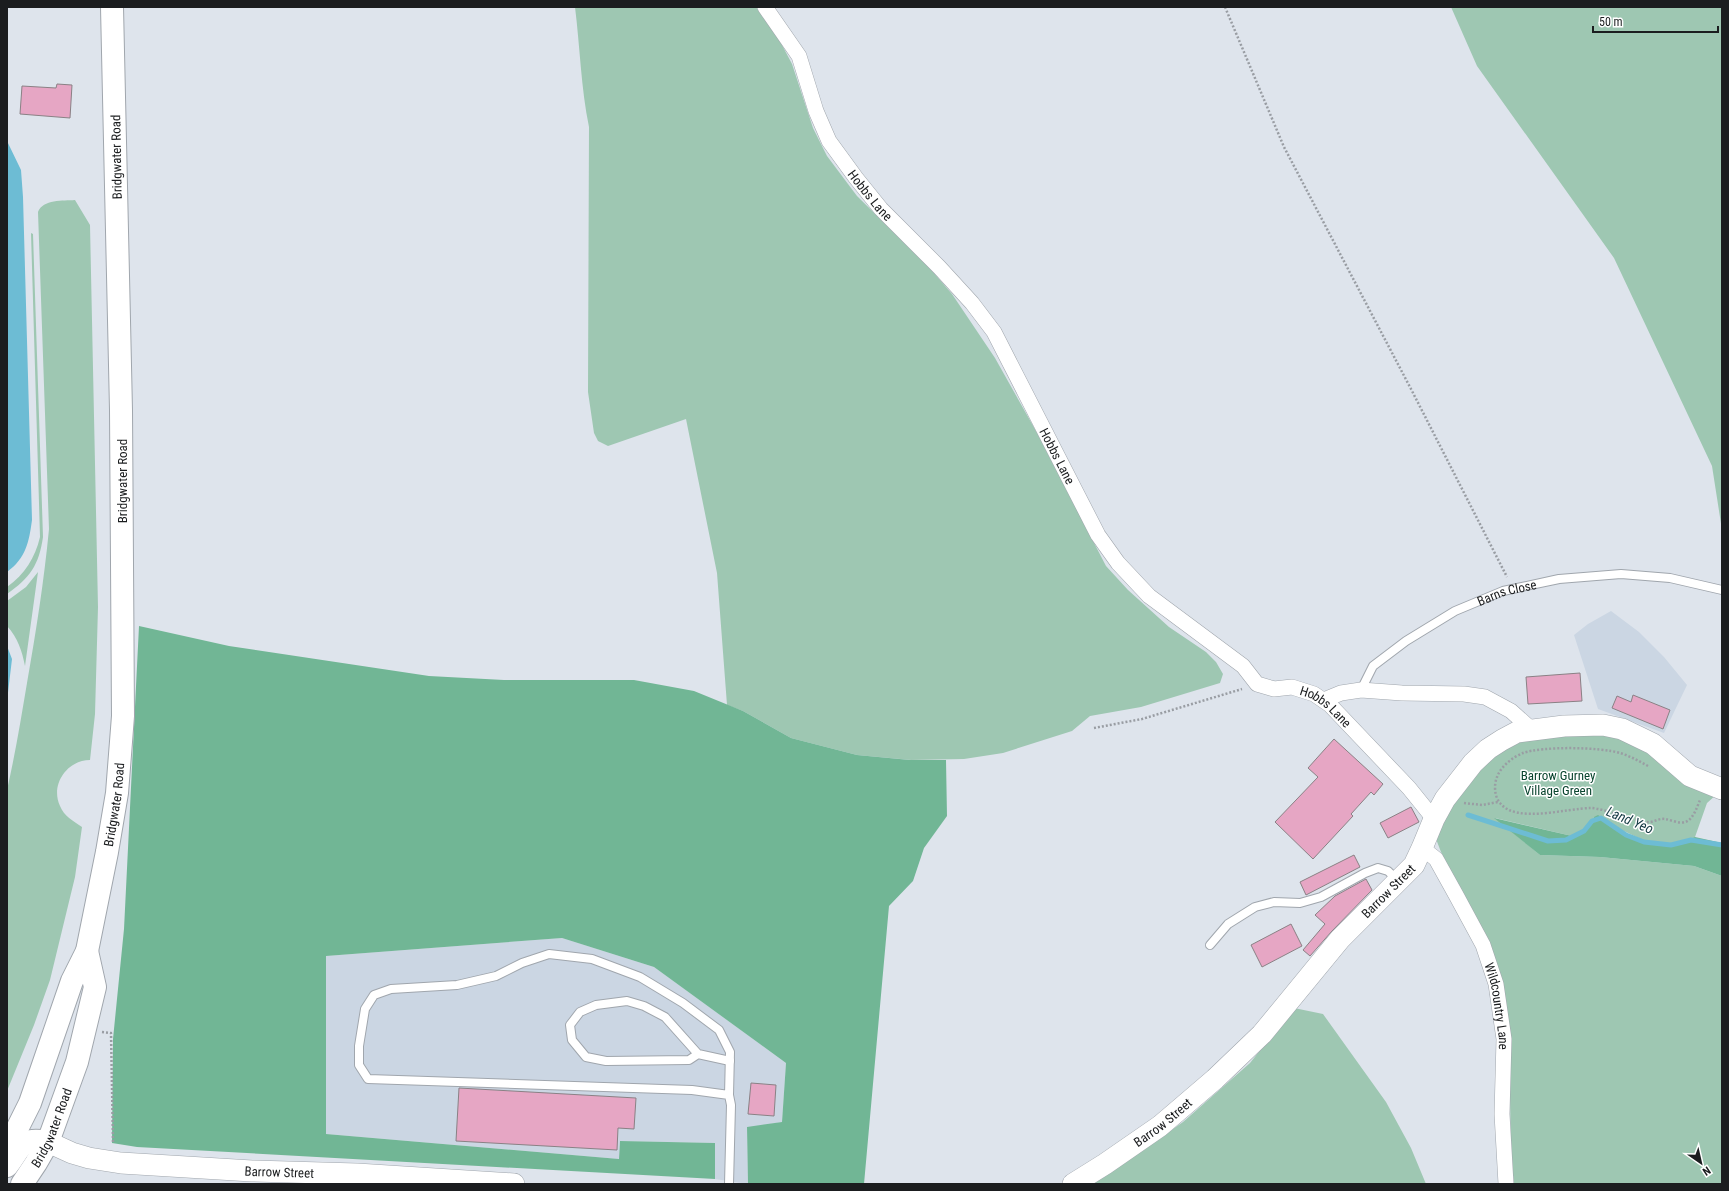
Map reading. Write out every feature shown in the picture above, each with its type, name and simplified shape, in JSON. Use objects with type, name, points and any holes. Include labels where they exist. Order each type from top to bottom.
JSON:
[{"type":"highway","name":"Bridgwater Road","points":[[7,1149],[30,1103],[72,981],[87,951],[117,793],[123,716],[121,402],[112,7]]},
{"type":"highway","name":"Bridgwater Road","points":[[22,1184],[48,1142],[71,1082],[95,987],[87,951]]},
{"type":"highway","points":[[7,1126],[21,1097],[58,1002],[72,981]]},
{"type":"highway","points":[[30,1103],[34,1119],[48,1142]]},
{"type":"highway","points":[[7,1166],[20,1146],[32,1139],[48,1142]]},
{"type":"main road","name":"Barrow Street","points":[[1073,1184],[1160,1126],[1241,1055],[1262,1034],[1340,939],[1414,865],[1445,798],[1469,767],[1488,749],[1517,732],[1585,725],[1603,725],[1622,730],[1653,744],[1706,792]]},
{"type":"main road","name":"Barrow Street","points":[[48,1142],[72,1153],[113,1162],[252,1171],[357,1174],[514,1184]]},
{"type":"street","name":"Hobbs Lane","points":[[765,7],[799,56],[816,111],[829,141],[881,209],[939,266],[972,303],[994,332],[1098,535],[1118,563],[1149,596],[1243,666],[1257,684],[1274,689],[1292,687],[1314,694],[1324,700],[1382,758],[1434,819]]},
{"type":"street","points":[[1324,700],[1341,693],[1361,690],[1402,693],[1464,694],[1485,697],[1511,711],[1531,730]]},
{"type":"street","name":"Wildcountry Lane","points":[[1422,848],[1436,859],[1456,895],[1483,945],[1496,984],[1504,1039],[1502,1114],[1506,1184]]},
{"type":"lane","name":"Barns Close","points":[[1361,690],[1373,666],[1406,641],[1455,611],[1502,590],[1559,579],[1621,574],[1670,578],[1722,590]]},
{"type":"lane","points":[[1210,945],[1228,924],[1256,907],[1274,902],[1300,903],[1321,897],[1365,873],[1378,868],[1388,871],[1398,882]]},
{"type":"lane","points":[[729,1096],[692,1090],[368,1079],[359,1064],[359,1046],[364,1009],[374,995],[391,989],[457,985],[496,976],[522,963],[549,954],[592,959],[640,977],[683,1003],[719,1030],[730,1052],[729,1096],[731,1105],[729,1184]]},
{"type":"lane","points":[[698,1054],[689,1060],[606,1062],[586,1057],[572,1040],[570,1025],[580,1012],[591,1007],[627,1001],[644,1006],[665,1017],[698,1054],[730,1062]]},
{"type":"path","points":[[1226,7],[1284,147],[1411,389],[1512,588]]},
{"type":"path","points":[[1094,728],[1142,719],[1257,684]]},
{"type":"path","points":[[1649,766],[1620,753],[1589,748],[1537,750],[1515,757],[1498,772],[1495,789],[1498,802],[1508,809],[1516,812],[1539,814],[1596,808],[1648,822],[1662,819],[1683,823],[1691,819],[1706,792]]},
{"type":"path","points":[[1445,798],[1452,802],[1482,805],[1498,802]]},
{"type":"path","points":[[85,1029],[111,1033],[113,1162]]},
{"type":"shaded area","points":[[1611,611],[1639,632],[1664,657],[1687,685],[1664,733],[1598,709],[1574,635],[1588,624]]},
{"type":"shaded area","points":[[562,938],[654,967],[786,1063],[782,1122],[747,1128],[748,1184],[715,1179],[715,1143],[620,1141],[619,1159],[326,1134],[326,956]]},
{"type":"green space","points":[[575,7],[756,7],[781,43],[792,64],[813,128],[827,156],[857,196],[927,265],[952,294],[995,358],[1036,431],[1106,566],[1128,590],[1169,627],[1206,652],[1216,662],[1223,674],[1220,683],[1141,707],[1090,716],[1072,731],[1003,753],[964,759],[911,760],[857,755],[791,738],[743,711],[727,705],[717,573],[686,419],[608,446],[598,441],[594,433],[588,392],[589,127],[582,82]]},
{"type":"green space","points":[[1451,7],[1722,7],[1722,530],[1712,466],[1614,258],[1477,66]]},
{"type":"green space","points":[[75,200],[90,225],[98,607],[95,714],[90,760],[74,764],[68,769],[59,782],[57,790],[57,798],[64,813],[82,827],[75,877],[50,980],[34,1025],[7,1091],[7,790],[34,645],[49,529],[38,212],[44,205],[49,203]]},
{"type":"green space","points":[[31,233],[33,234],[43,537],[39,555],[32,570],[22,582],[7,594],[7,587],[19,577],[32,559],[40,537]]},
{"type":"green space","points":[[38,572],[25,666],[19,645],[7,626],[7,601],[26,587]]},
{"type":"green space","points":[[139,626],[229,646],[429,676],[504,680],[634,680],[694,691],[743,711],[791,738],[857,755],[910,760],[946,760],[947,816],[924,848],[913,881],[889,906],[864,1184],[748,1184],[747,1127],[782,1122],[786,1063],[654,967],[562,938],[326,956],[326,1134],[619,1159],[620,1141],[715,1143],[715,1179],[137,1147],[112,1143],[113,1039],[124,929]]},
{"type":"green space","name":"Barrow Gurney Village Green","points":[[1605,734],[1634,742],[1717,794],[1707,803],[1695,837],[1671,843],[1645,841],[1594,817],[1588,827],[1579,834],[1572,836],[1495,818],[1540,855],[1600,857],[1694,866],[1722,876],[1722,1184],[1514,1184],[1511,1156],[1509,1038],[1467,903],[1436,839],[1450,805],[1463,786],[1481,767],[1501,751],[1512,745],[1532,738],[1563,735]]},
{"type":"green space","points":[[1598,815],[1625,833],[1645,841],[1671,843],[1695,837],[1722,843],[1722,876],[1694,866],[1600,857],[1540,855],[1494,818],[1572,836],[1582,832],[1588,827],[1594,817]]},
{"type":"green space","points":[[1294,1008],[1323,1014],[1386,1102],[1411,1148],[1426,1184],[1089,1184],[1117,1168],[1183,1122],[1250,1063]]},
{"type":"water","points":[[7,141],[21,170],[23,197],[32,520],[26,549],[18,561],[7,572]]},
{"type":"water","points":[[7,646],[12,659],[7,701]]},
{"type":"building","points":[[57,84],[72,85],[70,118],[20,114],[22,86],[56,88]]},
{"type":"building","points":[[1580,673],[1582,701],[1528,704],[1526,677]]},
{"type":"building","points":[[1633,695],[1670,710],[1663,729],[1612,708],[1617,696],[1631,702]]},
{"type":"building","points":[[1334,739],[1383,784],[1374,795],[1371,792],[1351,814],[1353,816],[1313,859],[1275,822],[1318,777],[1308,768]]},
{"type":"building","points":[[1411,807],[1419,822],[1388,838],[1380,823]]},
{"type":"building","points":[[1354,855],[1360,867],[1306,895],[1300,882]]},
{"type":"building","points":[[1366,879],[1372,890],[1310,956],[1303,950],[1325,924],[1315,915],[1335,896]]},
{"type":"building","points":[[1291,924],[1302,946],[1262,967],[1251,945]]},
{"type":"building","points":[[751,1083],[776,1085],[774,1116],[748,1114]]},
{"type":"building","points":[[459,1088],[636,1098],[634,1129],[618,1128],[617,1150],[456,1141]]},
{"type":"waterway","name":"Land Yeo","points":[[1468,815],[1548,841],[1566,840],[1584,831],[1592,821],[1601,818],[1626,835],[1644,842],[1671,845],[1691,840],[1722,845]]}]
